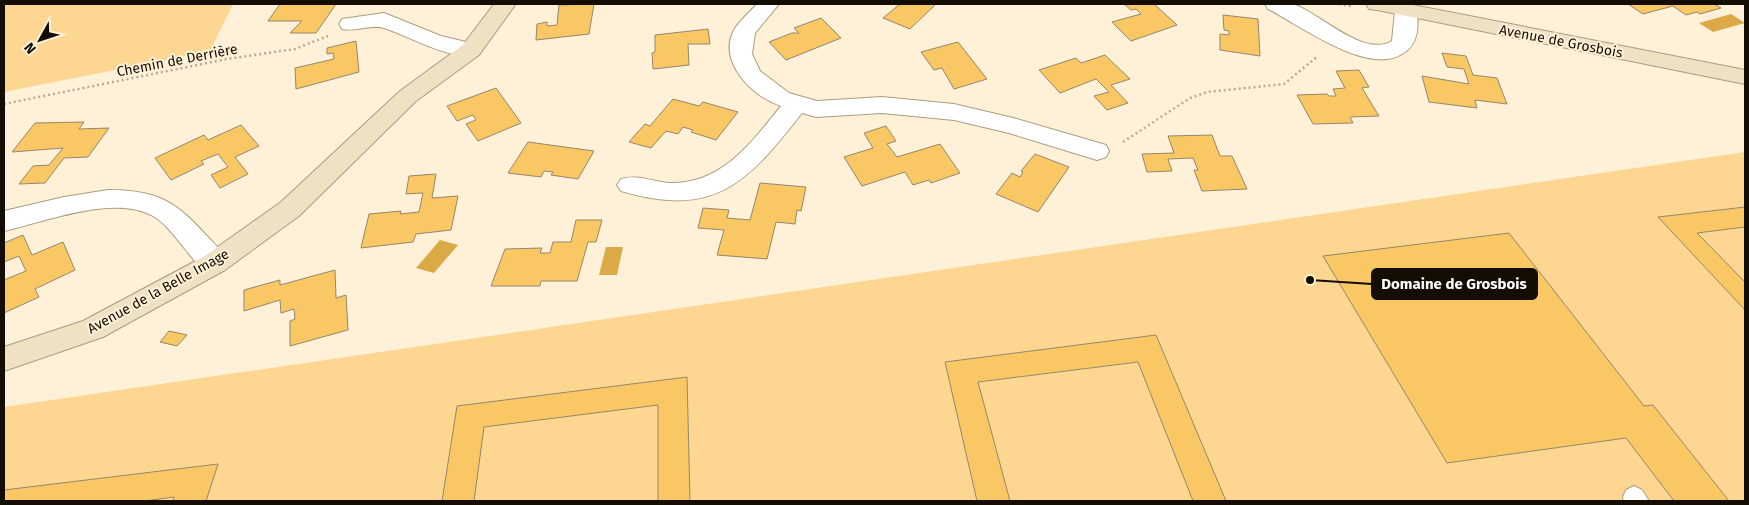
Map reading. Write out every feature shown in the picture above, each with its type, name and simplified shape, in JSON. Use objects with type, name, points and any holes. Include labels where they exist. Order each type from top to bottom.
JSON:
[{"type":"street","name":"Avenue de la Belle Image","points":[[408,96],[429,60],[482,16],[505,4]]},
{"type":"street","name":"Avenue de la Belle Image","points":[[4,358],[93,329],[215,263],[290,209],[408,96],[471,50],[505,4]]},
{"type":"street","points":[[768,4],[744,32],[741,54],[750,75],[782,98],[816,108],[882,105],[954,112],[1013,126],[1097,151]]},
{"type":"street","points":[[1276,4],[1340,40],[1366,50],[1383,53],[1392,51],[1401,44],[1404,38],[1406,11]]},
{"type":"street","name":"Avenue de Grosbois","points":[[1377,4],[1745,77]]},
{"type":"street","points":[[350,24],[384,20],[447,45],[471,50]]},
{"type":"street","points":[[630,185],[670,192],[701,190],[721,182],[742,168],[797,103]]},
{"type":"street","points":[[4,221],[110,198],[143,200],[165,210],[215,263]]},
{"type":"path","name":"Chemin de Derrière","points":[[4,104],[227,59],[295,49],[344,30],[350,24]]},
{"type":"path","points":[[1097,151],[1113,148],[1190,98],[1207,92],[1284,84],[1331,44],[1340,40]]},
{"type":"shaded area","points":[[4,4],[233,4],[210,51],[4,92]]},
{"type":"shaded area","points":[[1731,14],[1745,23],[1713,32],[1699,23]]},
{"type":"shaded area","points":[[1745,152],[1745,501],[4,501],[4,407]]},
{"type":"shaded area","points":[[440,240],[458,245],[434,273],[416,268]]},
{"type":"shaded area","points":[[606,247],[623,247],[617,275],[599,275]]},
{"type":"building","points":[[280,4],[336,4],[316,33],[290,33],[302,21],[268,21]]},
{"type":"building","points":[[594,4],[589,34],[536,40],[537,24],[547,22],[547,26],[557,25],[559,5]]},
{"type":"building","points":[[900,4],[936,4],[910,29],[883,18]]},
{"type":"building","points":[[1124,4],[1154,4],[1177,25],[1131,41],[1112,22],[1141,14],[1136,9],[1131,10]]},
{"type":"building","points":[[1628,4],[1714,4],[1721,8],[1700,14],[1697,12],[1686,15],[1673,6],[1643,14]]},
{"type":"building","points":[[1223,15],[1258,19],[1260,56],[1220,50],[1220,34],[1229,35],[1229,31],[1224,30]]},
{"type":"building","points":[[821,18],[841,38],[786,60],[769,42],[792,33],[799,33],[794,28]]},
{"type":"building","points":[[708,29],[710,44],[688,44],[689,65],[653,69],[652,53],[655,52],[655,35]]},
{"type":"building","points":[[356,41],[359,72],[296,89],[295,68],[334,59],[333,53],[327,54],[327,48]]},
{"type":"building","points":[[958,42],[987,79],[954,89],[942,68],[934,70],[921,52]]},
{"type":"building","points":[[1442,53],[1466,56],[1473,75],[1497,78],[1507,104],[1475,100],[1477,108],[1429,102],[1422,76],[1469,84],[1464,69],[1447,67]]},
{"type":"building","points":[[1105,55],[1130,79],[1111,85],[1128,103],[1107,110],[1094,96],[1109,92],[1096,79],[1060,93],[1039,70],[1076,58],[1081,63]]},
{"type":"building","points":[[1359,70],[1369,87],[1362,88],[1379,116],[1350,117],[1353,123],[1313,124],[1297,95],[1327,94],[1329,96],[1336,96],[1333,89],[1345,88],[1336,71]]},
{"type":"building","points":[[496,88],[521,123],[478,141],[466,124],[476,120],[473,115],[457,121],[447,106]]},
{"type":"building","points":[[673,99],[699,106],[703,102],[738,112],[716,140],[691,132],[693,130],[683,127],[678,134],[666,131],[651,148],[629,142],[645,124],[650,126]]},
{"type":"building","points":[[84,122],[79,129],[109,128],[88,157],[64,158],[45,183],[19,184],[33,166],[49,165],[63,148],[12,152],[35,123]]},
{"type":"building","points":[[241,125],[259,146],[235,157],[248,174],[220,188],[211,175],[228,167],[218,154],[201,161],[204,164],[171,180],[155,158],[204,135],[208,140]]},
{"type":"building","points":[[886,126],[896,141],[887,144],[897,157],[940,144],[960,173],[931,183],[929,180],[913,185],[905,172],[862,186],[844,157],[873,148],[864,133]]},
{"type":"building","points":[[1212,135],[1220,156],[1232,156],[1247,189],[1202,191],[1194,170],[1198,170],[1193,158],[1168,159],[1172,171],[1147,172],[1142,154],[1174,153],[1168,136]]},
{"type":"building","points":[[528,142],[594,151],[578,179],[551,175],[553,172],[544,171],[541,177],[508,173]]},
{"type":"building","points":[[1035,154],[1069,167],[1038,212],[996,194],[1012,173],[1020,177],[1023,172],[1021,171]]},
{"type":"building","points":[[436,174],[432,198],[458,196],[451,230],[416,234],[413,242],[361,248],[369,214],[401,211],[400,214],[419,212],[423,193],[406,194],[409,176]]},
{"type":"building","points":[[760,183],[806,187],[801,211],[797,210],[795,224],[776,222],[767,259],[717,255],[724,230],[698,228],[703,208],[729,210],[727,218],[750,220]]},
{"type":"building","points":[[1745,207],[1745,227],[1697,233],[1745,282],[1745,310],[1658,217]]},
{"type":"building","points":[[576,220],[602,220],[596,242],[588,242],[577,281],[541,281],[540,286],[491,286],[505,249],[542,248],[540,253],[550,253],[553,242],[571,242]]},
{"type":"building","points":[[1509,233],[1644,406],[1653,405],[1729,501],[1674,501],[1626,438],[1447,463],[1323,256]]},
{"type":"building","points":[[23,235],[32,255],[63,242],[75,270],[35,289],[39,297],[4,313],[4,280],[26,271],[19,256],[4,262],[4,243]]},
{"type":"building","points":[[335,270],[336,298],[346,295],[348,330],[290,346],[290,321],[295,319],[294,309],[281,313],[280,300],[244,311],[244,290],[280,280],[280,285]]},
{"type":"building","points":[[169,331],[187,335],[177,346],[160,342]]},
{"type":"building","points":[[1156,335],[1226,501],[1193,501],[1138,362],[978,382],[1010,501],[977,501],[945,362]]},
{"type":"building","points":[[687,377],[690,501],[658,501],[658,405],[484,427],[474,501],[442,501],[457,406]]},
{"type":"building","points":[[218,464],[206,501],[173,501],[174,497],[144,501],[4,501],[4,490]]},
{"type":"place","name":"Domaine de Grosbois","points":[[1310,280]]}]
